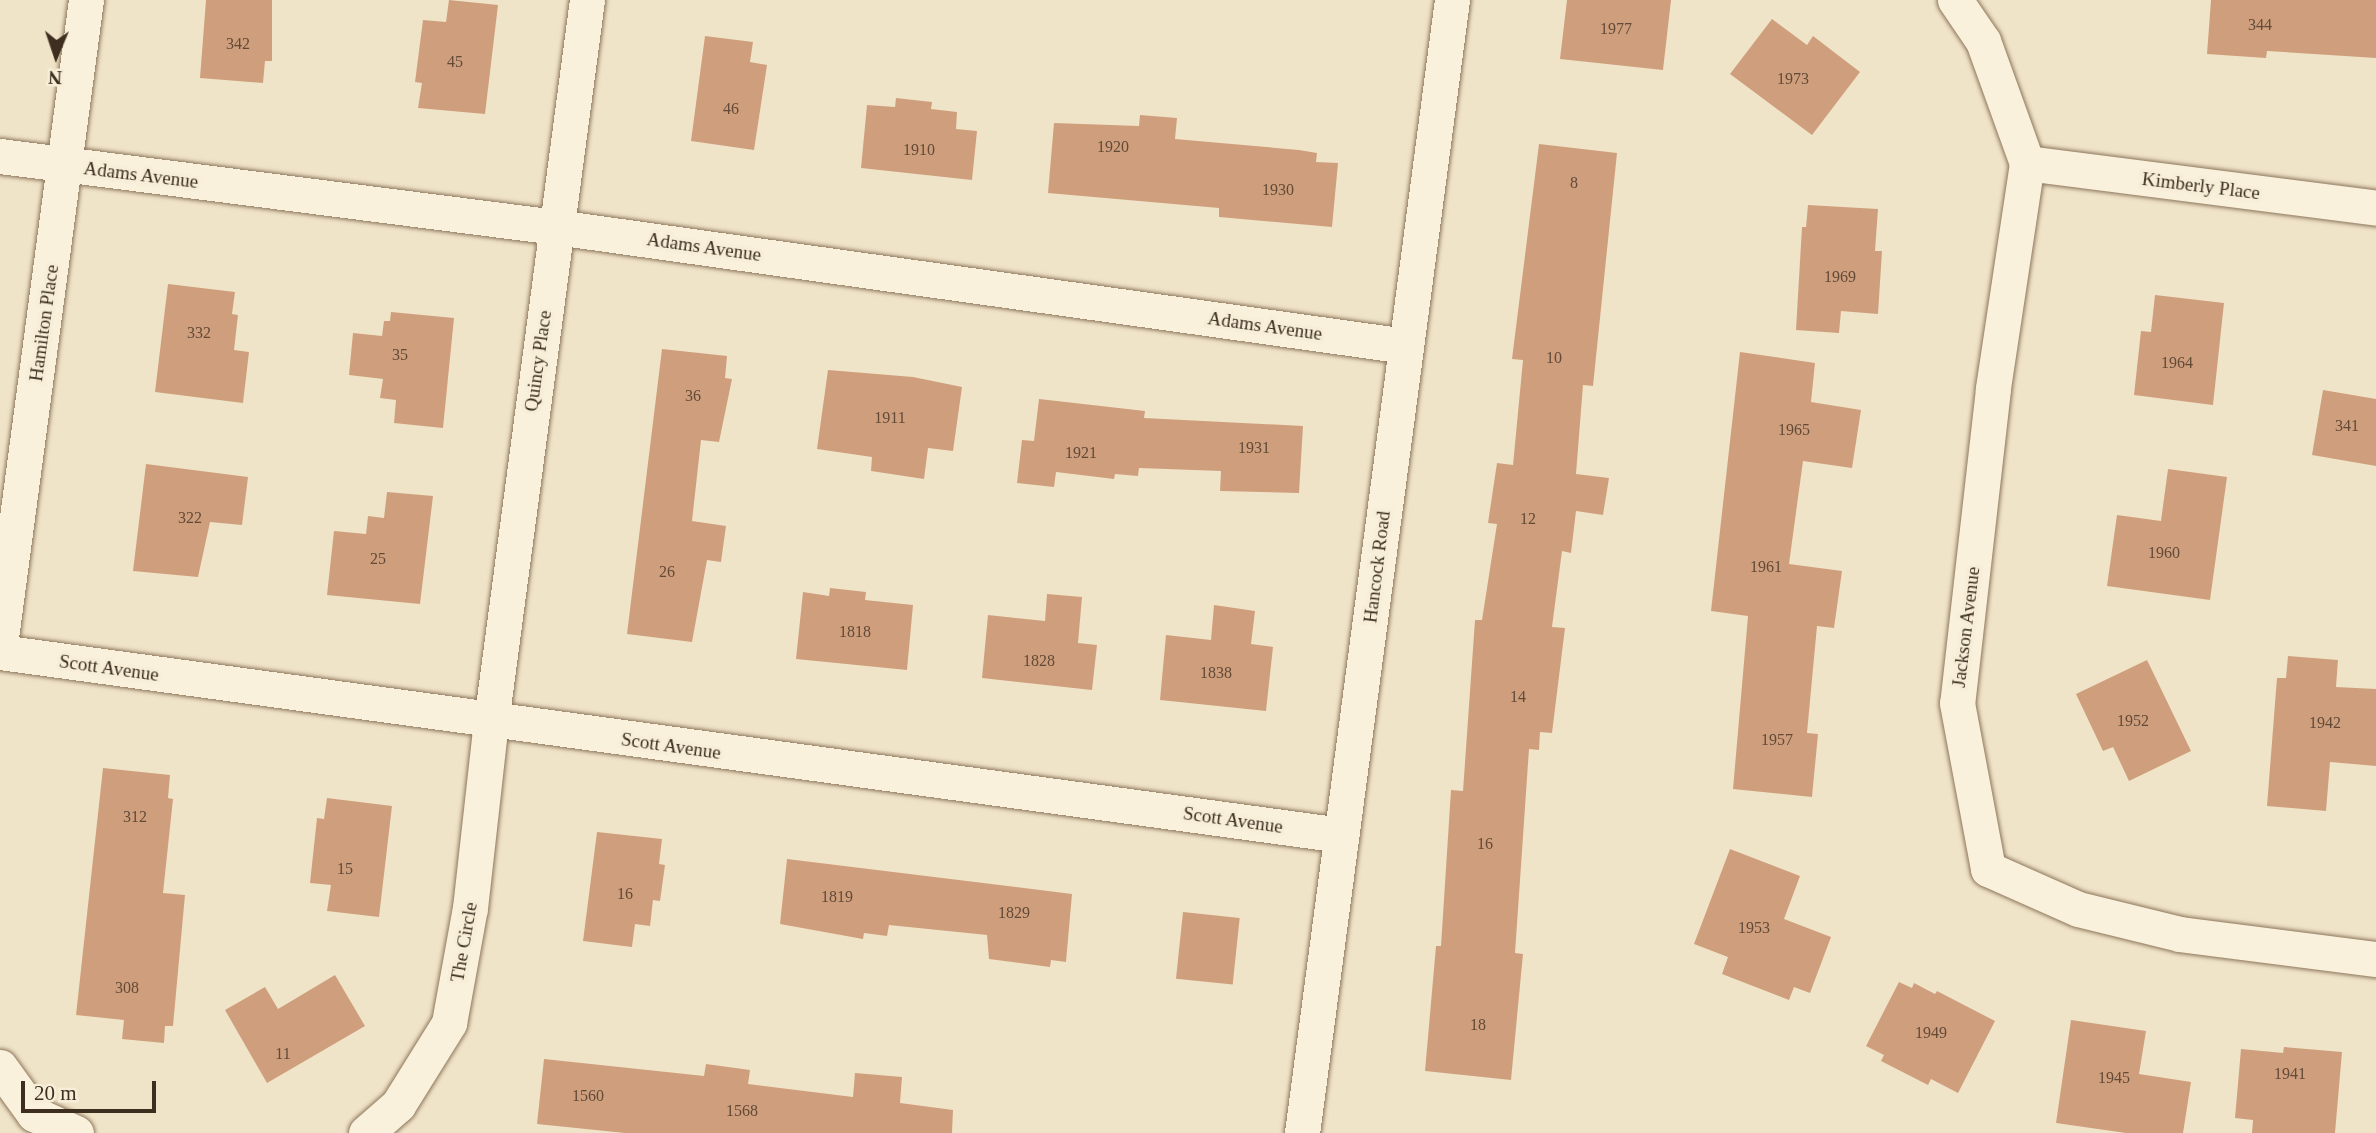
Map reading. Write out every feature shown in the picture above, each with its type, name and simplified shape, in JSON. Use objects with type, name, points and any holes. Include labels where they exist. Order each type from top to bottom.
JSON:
[{"type":"street","name":"Hamilton Place","points":[[0,645],[86,0]]},
{"type":"street","name":"Quincy Place","points":[[491,722],[587,0]]},
{"type":"street","name":"Hancock Road","points":[[1302,1133],[1452,0]]},
{"type":"street","name":"Jackson Avenue","points":[[1955,0],[1983,41],[2027,163],[1993,389],[1957,703],[1988,869],[2078,909],[2180,934],[2376,959]]},
{"type":"street","name":"Adams Avenue","points":[[0,156],[556,227],[1406,346]]},
{"type":"street","name":"Kimberly Place","points":[[2027,163],[2376,208]]},
{"type":"street","name":"Scott Avenue","points":[[0,652],[491,722],[1342,835]]},
{"type":"street","name":"The Circle","points":[[366,1133],[398,1105],[449,1023],[470,908],[491,722]]},
{"type":"street","points":[[0,1067],[34,1114],[76,1133]]},
{"type":"building","points":[[206,0],[272,0],[272,61],[265,61],[263,83],[200,78]]},
{"type":"building","points":[[449,0],[498,5],[485,114],[418,108],[422,83],[415,82],[423,20],[446,22]]},
{"type":"building","points":[[1567,0],[1671,0],[1663,70],[1560,59]]},
{"type":"building","points":[[2211,0],[2376,0],[2376,58],[2267,51],[2266,58],[2207,54]]},
{"type":"building","points":[[1772,19],[1807,45],[1813,36],[1860,72],[1812,135],[1730,74]]},
{"type":"building","points":[[705,36],[753,42],[750,62],[767,65],[754,150],[691,141]]},
{"type":"building","points":[[896,98],[932,102],[931,109],[957,112],[956,129],[977,131],[972,180],[861,168],[867,105],[895,107]]},
{"type":"building","points":[[1140,115],[1177,118],[1175,139],[1299,150],[1317,153],[1316,162],[1338,163],[1332,227],[1219,217],[1219,208],[1048,193],[1054,123],[1139,126]]},
{"type":"building","points":[[1539,144],[1617,153],[1593,386],[1583,385],[1576,474],[1609,478],[1603,515],[1576,511],[1571,553],[1562,551],[1552,627],[1565,628],[1552,733],[1540,732],[1539,750],[1529,749],[1515,953],[1523,954],[1511,1080],[1425,1071],[1436,946],[1441,946],[1451,790],[1463,791],[1475,620],[1482,620],[1497,524],[1488,523],[1497,463],[1513,465],[1523,360],[1512,359]]},
{"type":"building","points":[[1808,205],[1878,209],[1875,251],[1882,251],[1878,314],[1841,311],[1839,333],[1796,330],[1802,227],[1806,227]]},
{"type":"building","points":[[168,284],[235,292],[232,314],[238,315],[234,350],[249,352],[243,403],[155,392]]},
{"type":"building","points":[[2155,295],[2224,303],[2213,405],[2134,395],[2141,331],[2151,332]]},
{"type":"building","points":[[391,312],[454,318],[443,428],[394,423],[396,400],[380,398],[383,379],[349,375],[353,333],[382,336],[384,321],[390,321]]},
{"type":"building","points":[[662,349],[727,356],[725,378],[732,379],[719,442],[701,440],[692,521],[726,526],[721,562],[707,560],[692,642],[627,634]]},
{"type":"building","points":[[1740,352],[1815,363],[1811,402],[1861,410],[1852,468],[1803,461],[1789,564],[1842,571],[1834,628],[1817,626],[1807,733],[1818,734],[1812,797],[1733,789],[1748,616],[1711,611]]},
{"type":"building","points":[[828,370],[913,377],[962,387],[953,451],[928,448],[924,479],[871,471],[872,457],[817,449]]},
{"type":"building","points":[[2323,390],[2376,399],[2376,466],[2312,455]]},
{"type":"building","points":[[1039,399],[1145,411],[1144,418],[1303,426],[1299,493],[1220,491],[1221,471],[1139,468],[1138,476],[1115,474],[1114,479],[1056,472],[1054,487],[1017,483],[1022,440],[1034,441]]},
{"type":"building","points":[[146,464],[248,477],[242,525],[210,522],[198,577],[133,571]]},
{"type":"building","points":[[2168,469],[2227,477],[2210,600],[2107,586],[2117,515],[2161,521]]},
{"type":"building","points":[[387,492],[433,496],[420,604],[327,595],[334,531],[366,534],[368,516],[384,518]]},
{"type":"building","points":[[830,588],[866,592],[865,600],[913,605],[907,670],[796,659],[803,592],[829,596]]},
{"type":"building","points":[[1047,594],[1082,597],[1078,643],[1097,645],[1092,690],[982,678],[988,615],[1045,621]]},
{"type":"building","points":[[1214,605],[1255,611],[1251,644],[1273,647],[1266,711],[1160,700],[1166,635],[1211,640]]},
{"type":"building","points":[[2288,656],[2338,660],[2336,687],[2376,689],[2376,766],[2330,762],[2326,811],[2267,806],[2277,678],[2286,678]]},
{"type":"building","points":[[2147,660],[2191,751],[2129,781],[2113,747],[2103,751],[2076,694]]},
{"type":"building","points":[[103,768],[170,775],[168,798],[173,799],[163,893],[185,895],[173,1026],[165,1026],[164,1043],[122,1039],[124,1020],[76,1015]]},
{"type":"building","points":[[327,798],[392,806],[379,917],[327,911],[331,885],[310,883],[317,818],[324,819]]},
{"type":"building","points":[[597,832],[662,839],[659,864],[665,865],[660,901],[653,900],[650,926],[635,924],[632,947],[583,941]]},
{"type":"building","points":[[1730,849],[1800,876],[1784,919],[1831,937],[1810,993],[1794,987],[1789,1000],[1722,974],[1728,957],[1694,944]]},
{"type":"building","points":[[787,859],[1072,894],[1066,962],[1051,960],[1050,967],[989,959],[987,935],[889,925],[887,936],[864,933],[863,939],[780,924]]},
{"type":"building","points":[[1183,912],[1240,918],[1233,985],[1176,979]]},
{"type":"building","points":[[335,975],[365,1026],[267,1083],[225,1010],[265,987],[278,1009]]},
{"type":"building","points":[[1899,982],[1912,988],[1914,983],[1935,994],[1937,991],[1995,1021],[1958,1093],[1931,1079],[1928,1085],[1881,1061],[1884,1055],[1866,1046]]},
{"type":"building","points":[[2071,1020],[2146,1031],[2139,1074],[2191,1082],[2183,1133],[2126,1133],[2056,1123]]},
{"type":"building","points":[[2284,1047],[2342,1052],[2335,1133],[2252,1133],[2253,1120],[2235,1118],[2241,1049],[2283,1053]]},
{"type":"building","points":[[544,1059],[704,1076],[706,1064],[750,1070],[748,1084],[853,1097],[855,1073],[902,1077],[900,1103],[953,1110],[952,1133],[625,1133],[537,1124]]}]
